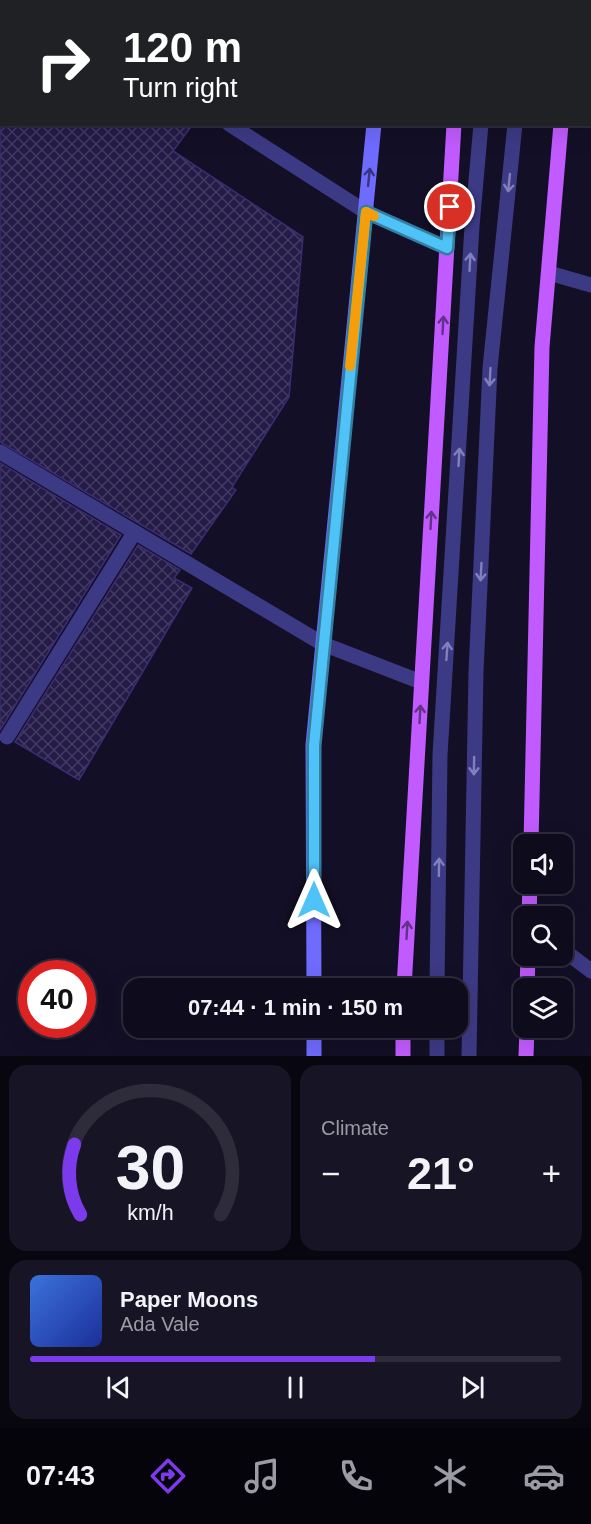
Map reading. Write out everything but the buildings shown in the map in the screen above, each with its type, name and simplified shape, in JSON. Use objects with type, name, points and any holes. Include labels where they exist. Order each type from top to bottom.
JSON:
[{"type":"main road","points":[[405,978],[454,126]]},
{"type":"main road","points":[[531,834],[542,347],[561,126]]},
{"type":"main road","points":[[403,1038],[403,1056]]},
{"type":"main road","points":[[526,1056],[527,1038]]},
{"type":"street","points":[[232,126],[366,212],[447,248]]},
{"type":"street","points":[[314,978],[314,746],[374,126]]},
{"type":"street","points":[[437,978],[440,755],[472,226],[481,126]]},
{"type":"street","points":[[469,1056],[476,672],[489,392],[515,126]]},
{"type":"street","points":[[549,273],[591,285]]},
{"type":"street","points":[[0,452],[323,644],[422,681]]},
{"type":"street","points":[[7,737],[134,533]]},
{"type":"street","points":[[573,957],[591,971]]},
{"type":"street","points":[[314,1038],[314,1056]]},
{"type":"street","points":[[436,1056],[437,1038]]},
{"type":"slow traffic","points":[[350,366],[366,212],[374,216]]},
{"type":"route","points":[[314,900],[314,746],[366,212],[447,248],[450,207]]}]
